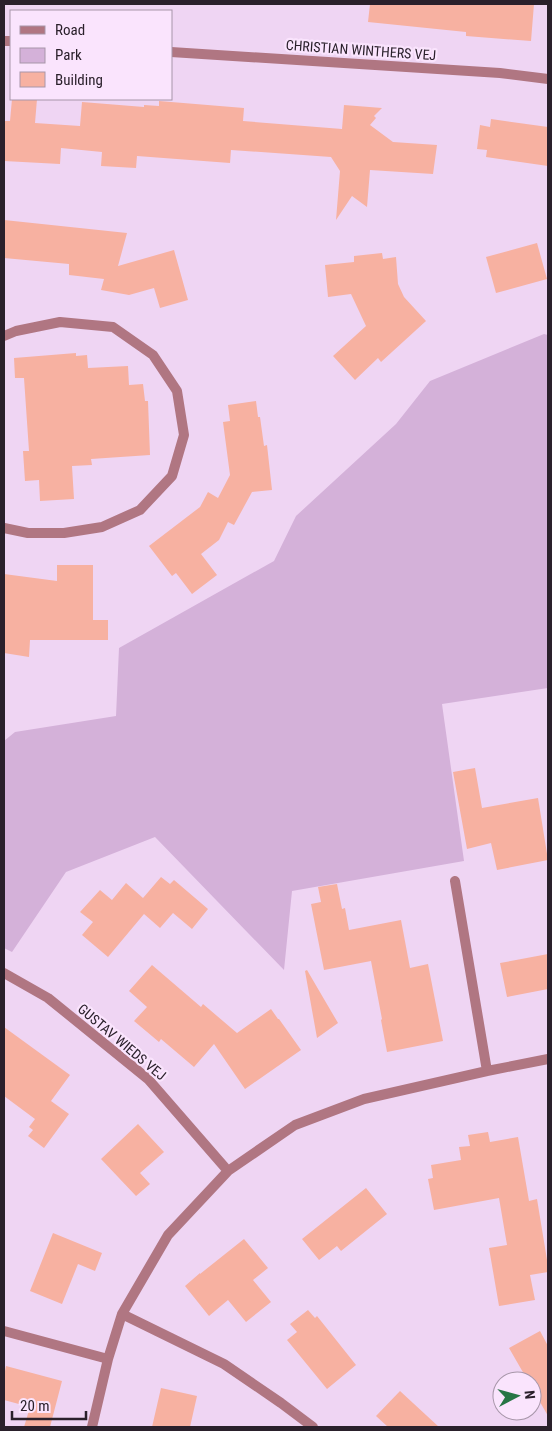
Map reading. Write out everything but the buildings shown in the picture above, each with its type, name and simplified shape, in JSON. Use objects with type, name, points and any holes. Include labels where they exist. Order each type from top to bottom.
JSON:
[{"type":"street","name":"CHRISTIAN WINTHERS VEJ","points":[[172,52],[500,73],[548,79]]},
{"type":"street","points":[[4,336],[16,331],[60,322],[113,328],[153,355],[176,391],[184,435],[172,476],[140,510],[102,527],[64,533],[28,533],[4,528]]},
{"type":"street","points":[[455,881],[487,1071]]},
{"type":"street","name":"GUSTAV WIEDS VEJ","points":[[4,973],[48,998],[148,1079],[228,1171]]},
{"type":"street","points":[[92,1427],[108,1359],[122,1314],[168,1235],[228,1171],[295,1125],[364,1099],[548,1059]]},
{"type":"street","points":[[122,1314],[224,1364],[313,1427]]},
{"type":"street","points":[[4,1331],[108,1359]]},
{"type":"green space","points":[[544,334],[548,335],[548,688],[442,704],[464,861],[292,891],[284,970],[155,837],[66,872],[12,952],[4,948],[4,741],[15,732],[116,716],[119,648],[274,561],[296,516],[396,424],[430,381]]}]
